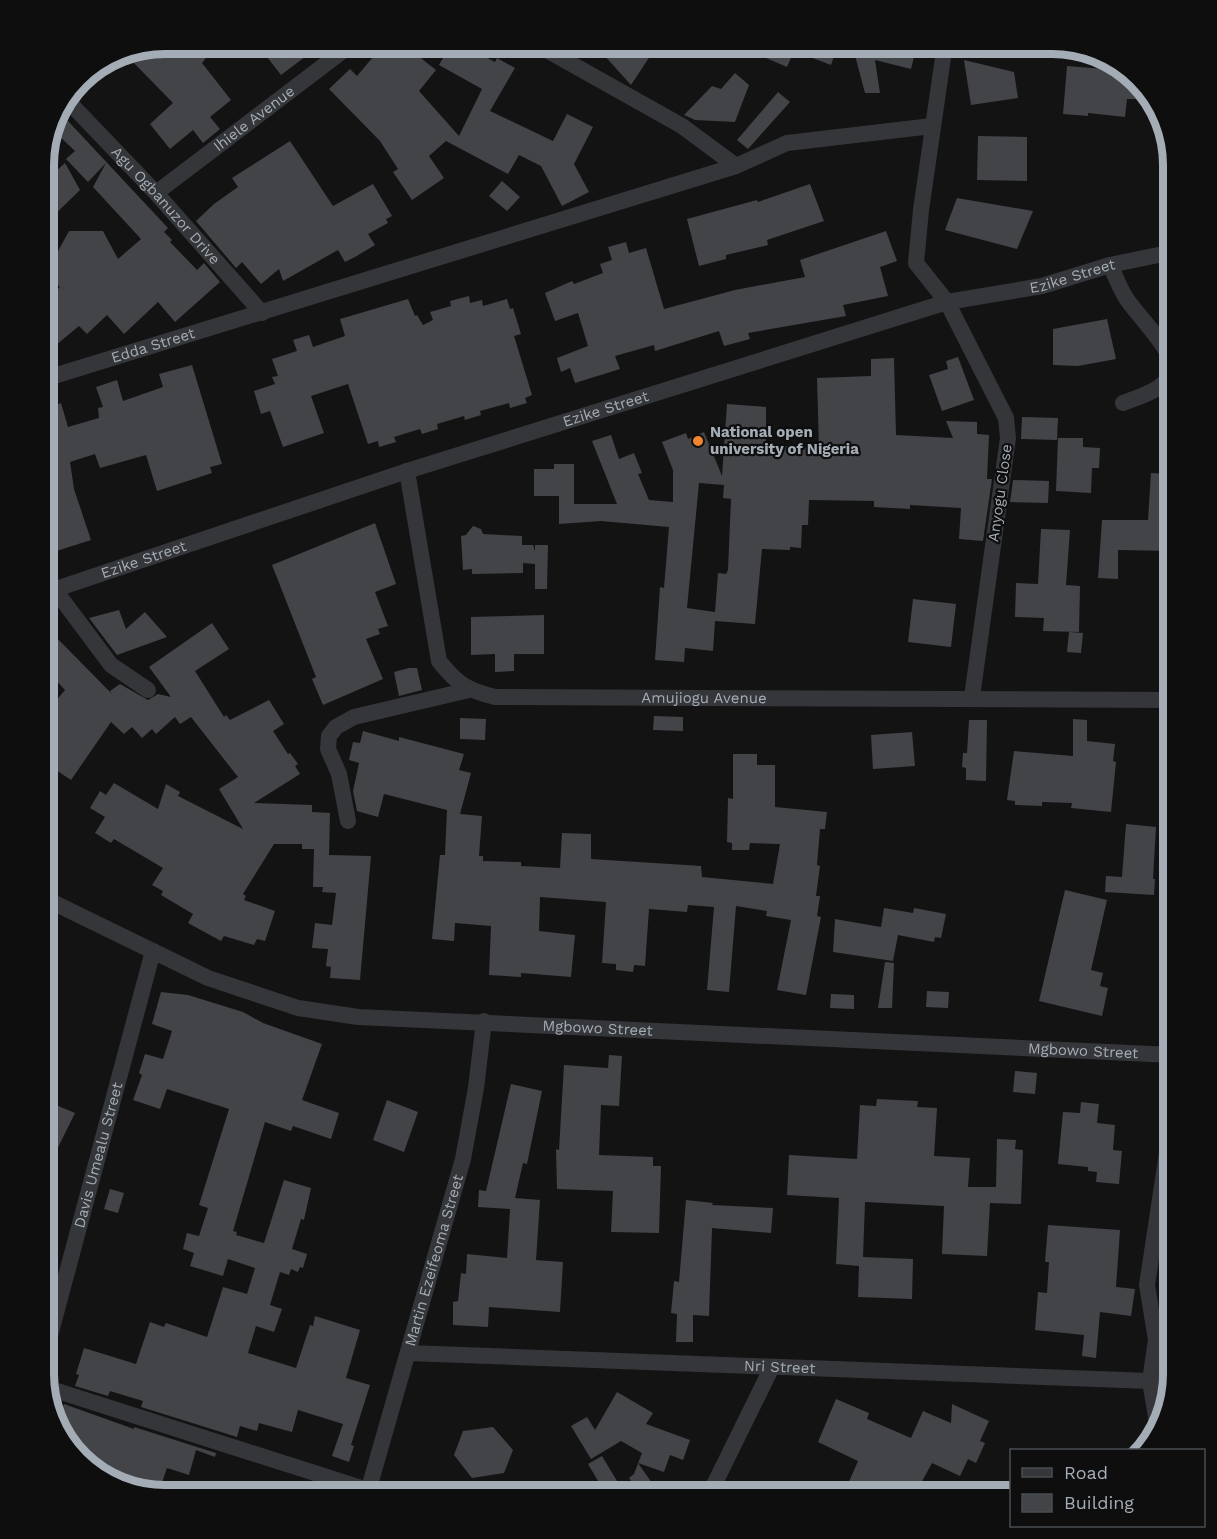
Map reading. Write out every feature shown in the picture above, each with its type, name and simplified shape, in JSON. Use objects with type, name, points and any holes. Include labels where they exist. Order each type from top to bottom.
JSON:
[{"type":"street","name":"Ihiele Avenue","points":[[156,193],[339,54]]},
{"type":"street","points":[[554,54],[682,126],[736,166]]},
{"type":"street","name":"Anyogu Close","points":[[943,54],[932,126],[916,264],[947,302],[1006,418],[1008,438],[972,697]]},
{"type":"street","name":"Agu Ogbanuzor Drive","points":[[72,105],[156,193],[262,313]]},
{"type":"street","name":"Edda Street","points":[[54,376],[736,166],[787,143],[932,126]]},
{"type":"street","name":"Ezike Street","points":[[54,590],[407,471],[947,302],[1042,286],[1110,264],[1163,254]]},
{"type":"street","points":[[1110,264],[1125,296],[1163,347]]},
{"type":"street","points":[[1123,403],[1153,391],[1163,382]]},
{"type":"street","name":"Amujiogu Avenue","points":[[407,471],[439,661],[452,677],[469,690],[495,697],[972,697],[1163,700]]},
{"type":"street","points":[[54,598],[111,665],[148,690]]},
{"type":"street","points":[[348,821],[339,774],[328,749],[329,736],[336,727],[354,717],[469,690]]},
{"type":"street","name":"Mgbowo Street","points":[[54,903],[208,978],[298,1008],[358,1017],[484,1021],[1163,1055]]},
{"type":"street","name":"Davis Umealu Street","points":[[54,1309],[153,951]]},
{"type":"street","name":"Martin Ezeifeoma Street","points":[[369,1485],[464,1159],[484,1021]]},
{"type":"street","points":[[1155,1414],[1150,1381],[1156,1340],[1147,1285],[1163,1179]]},
{"type":"street","name":"Nri Street","points":[[408,1353],[771,1369],[1150,1381]]},
{"type":"street","points":[[714,1485],[771,1369]]},
{"type":"street","points":[[55,1390],[343,1485]]},
{"type":"building","points":[[207,54],[202,63],[231,100],[210,117],[220,129],[203,143],[193,130],[170,149],[150,124],[173,103],[133,62],[122,67],[119,64],[143,56]]},
{"type":"building","points":[[265,54],[309,54],[281,75]]},
{"type":"building","points":[[376,54],[416,54],[436,70],[419,91],[459,136],[482,89],[439,65],[445,54],[480,54],[495,62],[497,58],[515,68],[490,111],[553,141],[567,114],[593,127],[574,164],[589,192],[562,206],[541,166],[519,155],[508,174],[446,141],[429,156],[444,178],[412,200],[393,172],[398,169],[380,141],[329,89],[350,69],[357,76]]},
{"type":"building","points":[[603,54],[651,54],[631,85]]},
{"type":"building","points":[[756,54],[793,54],[787,67]]},
{"type":"building","points":[[802,54],[835,54],[831,65]]},
{"type":"building","points":[[855,54],[915,54],[911,69],[875,60],[880,93],[865,93]]},
{"type":"building","points":[[964,60],[1014,72],[1018,98],[971,105]]},
{"type":"building","points":[[1067,66],[1104,69],[1104,67],[1120,77],[1141,99],[1127,99],[1125,117],[1088,113],[1088,116],[1063,114]]},
{"type":"building","points":[[735,73],[749,85],[735,122],[695,120],[684,115],[712,86],[721,89]]},
{"type":"building","points":[[778,92],[790,102],[748,149],[737,140]]},
{"type":"building","points":[[68,121],[168,228],[164,232],[172,240],[170,242],[197,270],[204,263],[220,282],[175,322],[158,302],[124,334],[107,315],[87,334],[79,326],[54,347],[54,293],[60,287],[54,281],[54,258],[69,231],[103,231],[118,259],[141,239],[93,187],[106,163],[88,182],[66,159],[75,151],[58,135],[60,129]]},
{"type":"building","points":[[978,136],[1027,137],[1027,181],[977,180]]},
{"type":"building","points":[[290,141],[333,206],[373,184],[392,216],[386,219],[388,223],[368,234],[375,245],[355,257],[345,262],[338,250],[283,281],[279,269],[261,284],[242,262],[236,268],[196,221],[214,204],[238,187],[232,178]]},
{"type":"building","points":[[65,163],[80,190],[54,215],[54,173]]},
{"type":"building","points":[[502,181],[520,197],[507,211],[489,196]]},
{"type":"building","points":[[810,184],[824,221],[767,240],[768,245],[726,255],[726,259],[699,266],[687,219],[757,200],[758,202]]},
{"type":"building","points":[[957,198],[1033,211],[1017,249],[945,230]]},
{"type":"building","points":[[886,231],[897,261],[880,267],[888,296],[843,305],[846,316],[748,333],[750,339],[724,346],[719,331],[655,351],[654,345],[615,356],[620,369],[575,383],[570,368],[561,372],[557,358],[588,346],[578,313],[555,321],[545,293],[572,281],[574,284],[603,273],[600,264],[612,260],[608,247],[626,242],[629,253],[646,248],[664,309],[735,290],[805,277],[800,260]]},
{"type":"building","points":[[469,296],[470,303],[482,300],[483,306],[507,299],[510,309],[513,308],[521,334],[514,336],[532,395],[525,398],[527,403],[510,408],[509,403],[480,411],[481,415],[465,420],[464,416],[437,424],[438,429],[422,434],[420,429],[394,437],[396,442],[379,447],[378,441],[368,444],[348,384],[311,396],[324,433],[283,447],[270,411],[261,414],[254,391],[275,384],[272,377],[278,376],[272,359],[297,351],[293,340],[309,335],[313,347],[345,336],[340,319],[408,299],[415,316],[417,315],[423,325],[433,320],[430,312],[451,306],[450,301]]},
{"type":"building","points":[[1107,319],[1116,359],[1078,366],[1053,365],[1053,329]]},
{"type":"building","points":[[958,357],[974,400],[942,411],[929,375],[948,369],[946,361]]},
{"type":"building","points":[[894,358],[896,435],[953,438],[946,421],[977,422],[977,434],[989,435],[987,479],[992,479],[983,541],[959,539],[961,508],[910,505],[910,509],[874,507],[874,501],[809,500],[808,525],[802,525],[801,548],[762,549],[755,624],[715,621],[713,651],[685,648],[684,662],[655,660],[660,587],[664,588],[669,527],[601,521],[559,524],[559,496],[534,496],[534,469],[554,469],[554,464],[574,464],[574,504],[617,504],[592,441],[611,435],[619,459],[634,453],[642,473],[638,474],[649,500],[673,502],[673,470],[662,442],[686,433],[688,439],[704,432],[722,476],[727,404],[766,407],[766,444],[819,449],[817,378],[871,376],[871,359]],"holes":[[[699,483],[724,485],[723,498],[731,499],[728,570],[726,574],[718,573],[715,612],[687,608]]]},
{"type":"building","points":[[192,365],[222,464],[210,467],[212,473],[157,491],[146,455],[100,468],[95,454],[70,462],[74,489],[91,540],[54,552],[54,406],[61,403],[68,427],[99,418],[98,408],[103,407],[96,387],[117,380],[123,401],[163,387],[159,374]]},
{"type":"building","points":[[1022,417],[1058,418],[1057,440],[1021,439]]},
{"type":"building","points":[[1058,438],[1083,438],[1083,447],[1100,448],[1099,468],[1092,468],[1091,493],[1056,491]]},
{"type":"building","points":[[1151,473],[1163,474],[1163,551],[1118,550],[1118,579],[1098,578],[1102,520],[1148,520]]},
{"type":"building","points":[[1013,480],[1049,481],[1048,503],[1010,502]]},
{"type":"building","points":[[375,523],[396,584],[375,592],[388,626],[378,629],[380,634],[366,639],[383,679],[323,705],[312,679],[316,677],[272,565]]},
{"type":"building","points":[[473,526],[481,529],[483,534],[522,536],[522,545],[533,545],[535,551],[535,545],[548,545],[547,589],[535,589],[535,564],[523,563],[523,573],[472,574],[472,569],[463,570],[461,536],[466,535]]},
{"type":"building","points":[[1041,529],[1070,530],[1066,585],[1080,586],[1079,632],[1043,631],[1044,618],[1015,617],[1016,583],[1038,584]]},
{"type":"building","points":[[913,599],[956,604],[951,647],[908,642]]},
{"type":"building","points":[[119,610],[126,629],[145,612],[167,637],[117,655],[89,618]]},
{"type":"building","points":[[544,615],[544,654],[514,654],[514,671],[495,672],[495,654],[471,655],[471,617]]},
{"type":"building","points":[[212,623],[229,649],[195,671],[224,717],[226,715],[230,720],[269,700],[284,724],[273,731],[288,754],[290,753],[298,764],[295,766],[300,774],[254,803],[312,805],[312,812],[330,813],[329,855],[371,856],[360,980],[330,978],[331,967],[326,966],[328,949],[312,948],[315,923],[332,925],[336,893],[322,892],[323,887],[313,887],[314,849],[302,849],[302,844],[274,844],[243,894],[246,896],[244,900],[275,911],[265,941],[257,939],[254,945],[224,936],[221,941],[188,923],[193,914],[161,895],[163,891],[152,885],[163,868],[114,839],[111,843],[95,833],[105,817],[90,808],[100,791],[106,795],[114,783],[158,809],[166,784],[180,792],[178,796],[243,829],[219,789],[238,777],[191,717],[180,724],[175,717],[156,734],[152,729],[142,738],[132,727],[124,734],[111,722],[71,780],[54,769],[54,703],[65,690],[54,678],[54,635],[112,694],[110,691],[120,684],[148,700],[158,694],[171,697],[149,667]]},
{"type":"building","points":[[1069,632],[1083,633],[1081,653],[1067,652]]},
{"type":"building","points":[[417,668],[422,690],[399,696],[394,672]]},
{"type":"building","points":[[654,716],[683,717],[683,731],[653,730]]},
{"type":"building","points":[[460,718],[486,719],[485,740],[460,739]]},
{"type":"building","points":[[1073,719],[1087,720],[1087,741],[1115,744],[1113,761],[1116,762],[1111,812],[1071,808],[1072,803],[1042,802],[1042,806],[1015,805],[1015,801],[1007,800],[1014,751],[1073,756]]},
{"type":"building","points":[[969,720],[987,720],[986,781],[966,780],[966,768],[962,767],[963,753],[967,753]]},
{"type":"building","points":[[363,731],[399,741],[399,737],[464,754],[459,770],[471,773],[460,814],[482,816],[479,856],[483,856],[483,861],[521,862],[521,866],[560,868],[562,833],[591,834],[591,859],[701,866],[702,877],[773,884],[780,844],[750,843],[749,850],[732,850],[732,843],[727,842],[728,798],[733,799],[733,754],[757,754],[757,765],[775,765],[775,807],[827,812],[825,829],[820,829],[817,865],[820,866],[816,896],[820,896],[817,916],[821,917],[806,995],[777,990],[791,920],[766,916],[767,911],[736,906],[729,992],[707,990],[714,907],[688,905],[687,912],[649,909],[645,966],[634,965],[633,972],[616,970],[616,964],[602,963],[606,902],[540,897],[539,931],[575,935],[571,977],[521,973],[521,977],[489,975],[491,926],[455,923],[454,941],[432,939],[440,855],[445,855],[447,810],[384,794],[378,817],[357,811],[353,791],[359,763],[349,760],[353,742],[360,743]]},
{"type":"building","points":[[912,732],[915,766],[873,769],[871,735]]},
{"type":"building","points":[[1126,824],[1156,827],[1154,895],[1105,892],[1106,876],[1122,877]]},
{"type":"building","points":[[1065,890],[1107,900],[1091,970],[1103,973],[1100,986],[1108,988],[1102,1016],[1039,1001]]},
{"type":"building","points":[[884,908],[913,913],[914,908],[946,914],[941,938],[935,937],[934,942],[898,935],[893,961],[833,952],[835,919],[881,927]]},
{"type":"building","points":[[885,962],[894,963],[892,1008],[878,1008]]},
{"type":"building","points":[[927,991],[949,992],[948,1008],[926,1007]]},
{"type":"building","points":[[161,992],[188,995],[243,1012],[263,1023],[322,1044],[302,1100],[339,1113],[331,1139],[293,1126],[291,1131],[265,1122],[233,1231],[237,1232],[236,1235],[264,1243],[284,1180],[311,1188],[304,1220],[301,1219],[292,1249],[307,1254],[303,1268],[300,1267],[298,1272],[291,1269],[289,1275],[280,1272],[270,1305],[282,1309],[274,1332],[256,1326],[248,1353],[296,1368],[315,1316],[360,1330],[346,1378],[370,1385],[351,1445],[354,1446],[349,1462],[332,1456],[343,1424],[298,1410],[292,1432],[259,1423],[257,1431],[240,1426],[237,1437],[141,1407],[143,1401],[110,1391],[108,1396],[75,1386],[84,1348],[136,1364],[150,1322],[164,1327],[166,1323],[207,1337],[223,1287],[247,1294],[255,1268],[228,1259],[223,1276],[190,1266],[194,1253],[183,1249],[187,1233],[199,1236],[208,1208],[199,1205],[229,1109],[167,1089],[160,1109],[133,1100],[142,1075],[139,1073],[145,1054],[163,1059],[172,1031],[152,1024]]},
{"type":"building","points":[[831,994],[854,995],[854,1009],[830,1008]]},
{"type":"building","points":[[609,1055],[622,1056],[619,1106],[601,1105],[599,1155],[653,1157],[653,1166],[661,1166],[659,1233],[611,1232],[613,1191],[557,1189],[556,1149],[559,1150],[564,1065],[608,1068]]},
{"type":"building","points":[[1015,1071],[1037,1073],[1035,1094],[1013,1092]]},
{"type":"building","points":[[511,1084],[542,1091],[527,1164],[523,1163],[515,1198],[540,1200],[536,1260],[563,1262],[560,1312],[489,1307],[488,1327],[453,1325],[453,1302],[458,1301],[461,1273],[466,1274],[467,1254],[507,1258],[510,1209],[478,1207],[479,1190],[486,1191]]},
{"type":"building","points":[[877,1099],[918,1101],[917,1107],[937,1108],[934,1156],[970,1158],[968,1187],[996,1187],[997,1139],[1016,1140],[1015,1149],[1023,1150],[1021,1204],[990,1203],[987,1256],[942,1254],[944,1206],[865,1202],[863,1257],[913,1259],[912,1299],[858,1297],[859,1266],[836,1264],[839,1198],[787,1195],[789,1155],[857,1159],[860,1105],[876,1106]]},
{"type":"building","points":[[387,1100],[418,1112],[404,1152],[373,1140]]},
{"type":"building","points":[[1081,1102],[1099,1104],[1097,1123],[1115,1125],[1113,1150],[1122,1151],[1119,1184],[1096,1182],[1097,1172],[1088,1171],[1088,1167],[1058,1164],[1063,1112],[1080,1113]]},
{"type":"building","points":[[54,1104],[75,1113],[54,1156]]},
{"type":"building","points":[[110,1189],[124,1193],[118,1213],[104,1209]]},
{"type":"building","points":[[686,1200],[713,1203],[712,1205],[773,1208],[771,1233],[712,1228],[709,1316],[693,1315],[693,1342],[676,1342],[677,1314],[671,1313],[674,1281],[679,1282]]},
{"type":"building","points":[[1048,1225],[1120,1230],[1116,1287],[1135,1289],[1131,1316],[1100,1312],[1096,1358],[1082,1356],[1084,1335],[1035,1330],[1038,1292],[1047,1293],[1049,1262],[1045,1262]]},
{"type":"building","points":[[617,1392],[653,1413],[646,1424],[690,1440],[683,1460],[670,1455],[664,1472],[638,1463],[642,1453],[621,1441],[591,1459],[571,1426],[587,1417],[595,1430]]},
{"type":"building","points":[[836,1399],[869,1413],[867,1419],[911,1438],[923,1411],[951,1423],[952,1404],[989,1421],[980,1441],[985,1443],[976,1463],[968,1459],[960,1476],[932,1463],[920,1485],[850,1485],[848,1484],[858,1461],[818,1442]]},
{"type":"building","points":[[64,1404],[134,1429],[134,1427],[216,1453],[215,1457],[196,1450],[189,1475],[167,1468],[161,1485],[129,1479],[116,1474],[92,1457],[73,1436],[61,1413]]},
{"type":"building","points":[[493,1427],[513,1450],[504,1473],[472,1478],[454,1455],[463,1431]]},
{"type":"building","points":[[602,1456],[619,1485],[600,1485],[588,1464]]},
{"type":"building","points":[[638,1463],[653,1485],[634,1485],[629,1478],[634,1474]]},
{"type":"place","name":"National open university of Nigeria","points":[[698,441]]}]
